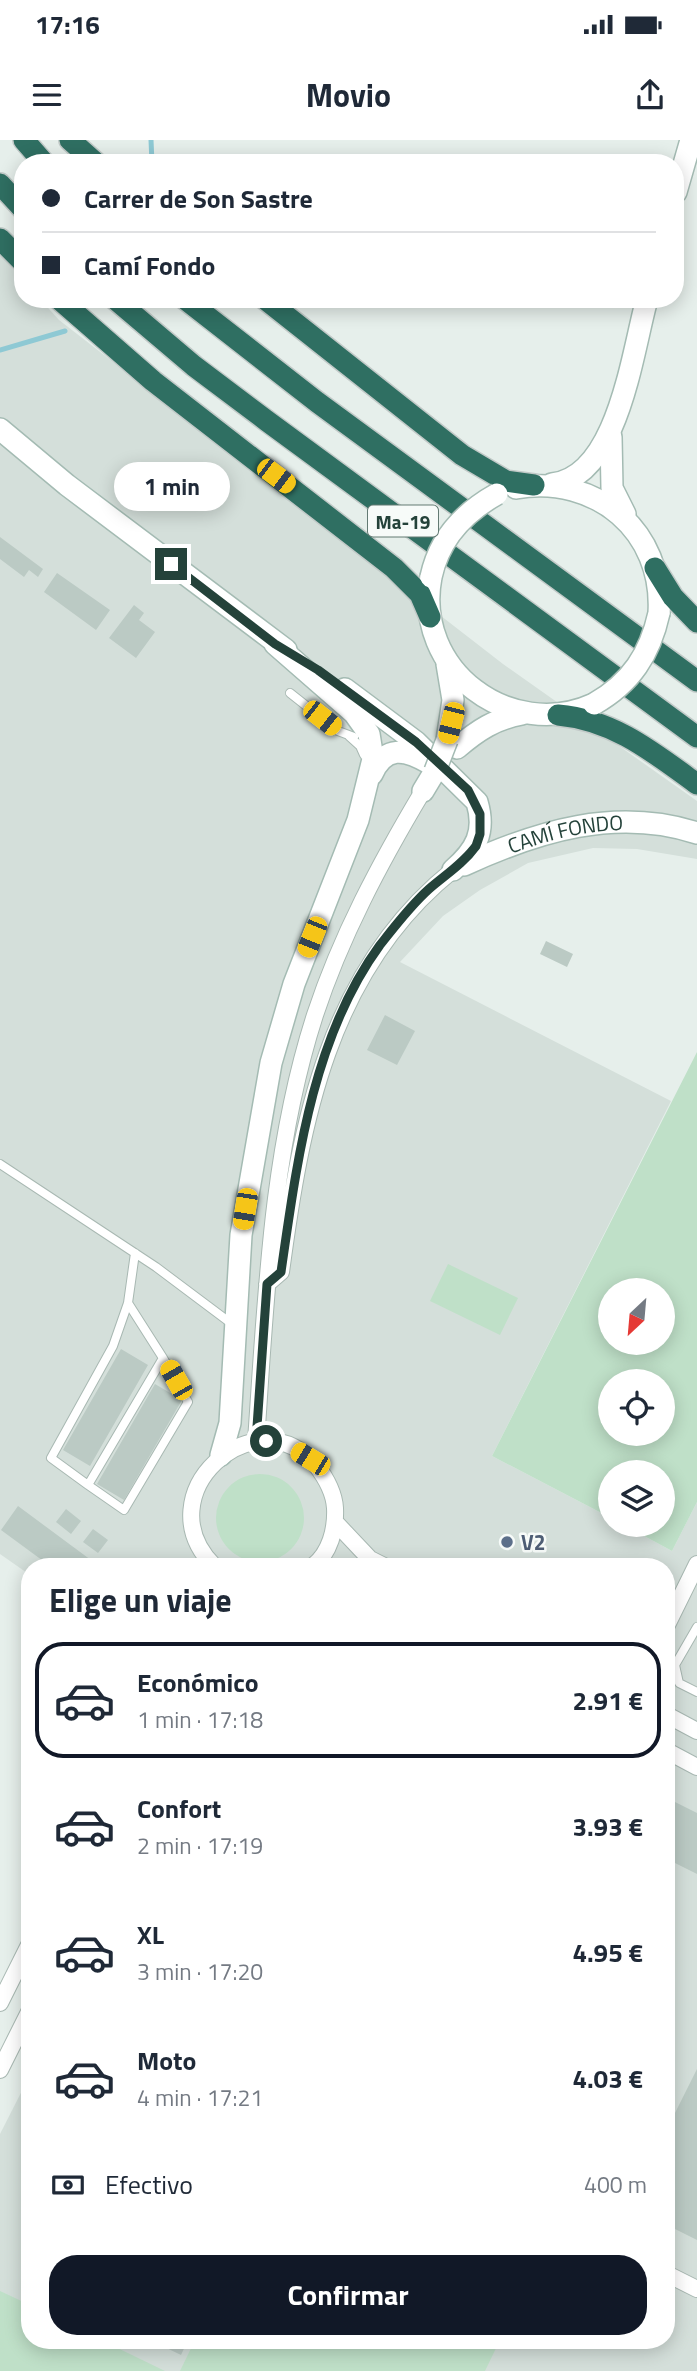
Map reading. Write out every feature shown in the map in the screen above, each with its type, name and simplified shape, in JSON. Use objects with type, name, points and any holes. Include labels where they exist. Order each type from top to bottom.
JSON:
[{"type":"highway","points":[[24,140],[36,154]]},
{"type":"highway","points":[[70,140],[86,154]]},
{"type":"highway","points":[[0,184],[14,199]]},
{"type":"highway","points":[[0,239],[14,253]]},
{"type":"highway","points":[[69,308],[153,382],[394,568],[420,594],[430,617]]},
{"type":"highway","name":"Ma-19","points":[[126,308],[194,366],[267,421],[697,737]]},
{"type":"highway","name":"Ma-19","points":[[197,308],[317,402],[697,681]]},
{"type":"highway","points":[[276,308],[462,455],[506,481],[540,485]]},
{"type":"highway","points":[[655,568],[673,597],[697,622]]},
{"type":"highway","points":[[558,715],[582,717],[612,727],[697,784]]},
{"type":"street","points":[[684,164],[691,140]]},
{"type":"street","points":[[611,433],[583,471],[565,482],[497,494],[471,510],[453,528],[442,545],[431,577],[430,617],[438,646],[446,662],[460,679],[486,699],[527,713],[558,715],[594,704],[622,685],[649,648],[659,613],[655,568],[612,488],[611,433],[645,308]]},
{"type":"street","name":"CAMÍ FONDO","points":[[0,429],[59,478],[275,644],[318,670],[416,742],[445,775],[477,802],[481,824],[476,846],[453,870]]},
{"type":"street","points":[[540,485],[593,496],[629,522]]},
{"type":"street","points":[[221,1455],[230,1423],[241,1236],[267,1082],[294,984],[358,820],[379,741],[346,705],[275,644]]},
{"type":"street","points":[[256,1441],[267,1284],[287,1131],[315,1016],[341,944],[423,791],[445,775],[452,744],[453,700],[446,662]]},
{"type":"street","points":[[452,744],[500,719],[527,713]]},
{"type":"street","points":[[372,774],[383,755],[392,751],[412,753],[445,775]]},
{"type":"street","name":"CAMÍ FONDO","points":[[453,870],[525,838],[579,825],[638,822],[697,833]]},
{"type":"street","points":[[267,1284],[281,1272],[296,1166],[335,1032],[380,946],[416,902],[453,870]]},
{"type":"street","points":[[206,1558],[196,1539],[191,1516],[194,1493],[205,1471],[221,1455],[256,1441],[290,1446],[310,1459],[326,1477],[334,1499],[335,1522],[329,1544],[319,1558]]},
{"type":"street","points":[[335,1522],[369,1558]]},
{"type":"street","points":[[675,1613],[692,1586],[697,1564]]},
{"type":"street","points":[[675,1719],[697,1731]]},
{"type":"street","points":[[675,1755],[697,1767]]},
{"type":"street","points":[[0,2003],[21,1961]]},
{"type":"street","points":[[0,2070],[21,2028]]},
{"type":"street","points":[[675,2278],[697,2289]]},
{"type":"lane","points":[[290,693],[349,736],[364,754],[363,770],[334,854],[326,901]]},
{"type":"lane","points":[[349,736],[379,741],[412,753]]},
{"type":"lane","points":[[0,1164],[135,1253],[235,1326]]},
{"type":"lane","points":[[128,1303],[188,1402],[124,1510],[51,1458],[113,1346],[128,1303],[135,1253]]},
{"type":"lane","points":[[88,1485],[163,1358]]},
{"type":"lane","points":[[697,1627],[675,1665],[679,1683],[697,1692]]},
{"type":"shaded area","points":[[0,255],[14,270],[14,308],[48,308],[59,320],[503,664],[697,801],[697,859],[637,849],[593,848],[528,863],[480,890],[443,916],[400,962],[671,1101],[492,1456],[598,1511],[598,1537],[646,1537],[672,1551],[697,1502],[697,2371],[0,2371],[0,2134],[21,2093],[21,2349],[675,2349],[675,1558],[21,1558],[21,1569],[0,1554]]},
{"type":"green space","points":[[697,1052],[697,1502],[672,1551],[646,1537],[675,1537],[675,1460],[598,1460],[598,1511],[492,1456]]},
{"type":"green space","points":[[448,1264],[518,1298],[500,1335],[430,1301]]},
{"type":"green space","points":[[251,1475],[269,1475],[284,1482],[296,1494],[303,1509],[300,1535],[291,1549],[277,1558],[243,1558],[229,1549],[217,1527],[217,1509],[224,1494],[236,1482]]},
{"type":"green space","points":[[0,2291],[21,2301],[21,2349],[120,2349],[165,2371],[0,2371]]},
{"type":"green space","points":[[191,2349],[496,2349],[485,2371],[180,2371]]},
{"type":"building","points":[[0,537],[43,569],[38,577],[29,570],[24,577],[0,559]]},
{"type":"building","points":[[57,573],[110,610],[96,630],[44,592]]},
{"type":"building","points":[[134,605],[144,613],[139,620],[155,632],[136,658],[109,638]]},
{"type":"building","points":[[546,941],[573,954],[567,967],[540,954]]},
{"type":"building","points":[[385,1015],[415,1031],[397,1065],[367,1050]]},
{"type":"building","points":[[121,1349],[148,1365],[90,1466],[63,1450]]},
{"type":"building","points":[[155,1384],[182,1400],[124,1500],[97,1484]]},
{"type":"building","points":[[18,1506],[88,1558],[39,1558],[1,1530]]},
{"type":"building","points":[[66,1509],[81,1521],[71,1534],[56,1522]]},
{"type":"building","points":[[93,1529],[108,1540],[98,1553],[83,1542]]},
{"type":"building","points":[[675,1802],[697,1813],[697,1874],[675,1863]]},
{"type":"building","points":[[697,2069],[697,2240],[675,2229],[675,2113]]},
{"type":"building","points":[[169,2349],[184,2349],[181,2355]]},
{"type":"waterway","points":[[151,140],[152,154]]},
{"type":"waterway","points":[[0,350],[65,331]]},
{"type":"place","name":"V2","points":[[507,1542]]},
{"type":"route","points":[[171,564],[275,644],[318,670],[416,742],[468,790],[477,802],[480,814],[480,834],[469,856],[416,902],[370,960],[328,1052],[296,1166],[281,1272],[267,1284],[256,1441],[266,1441]]}]
